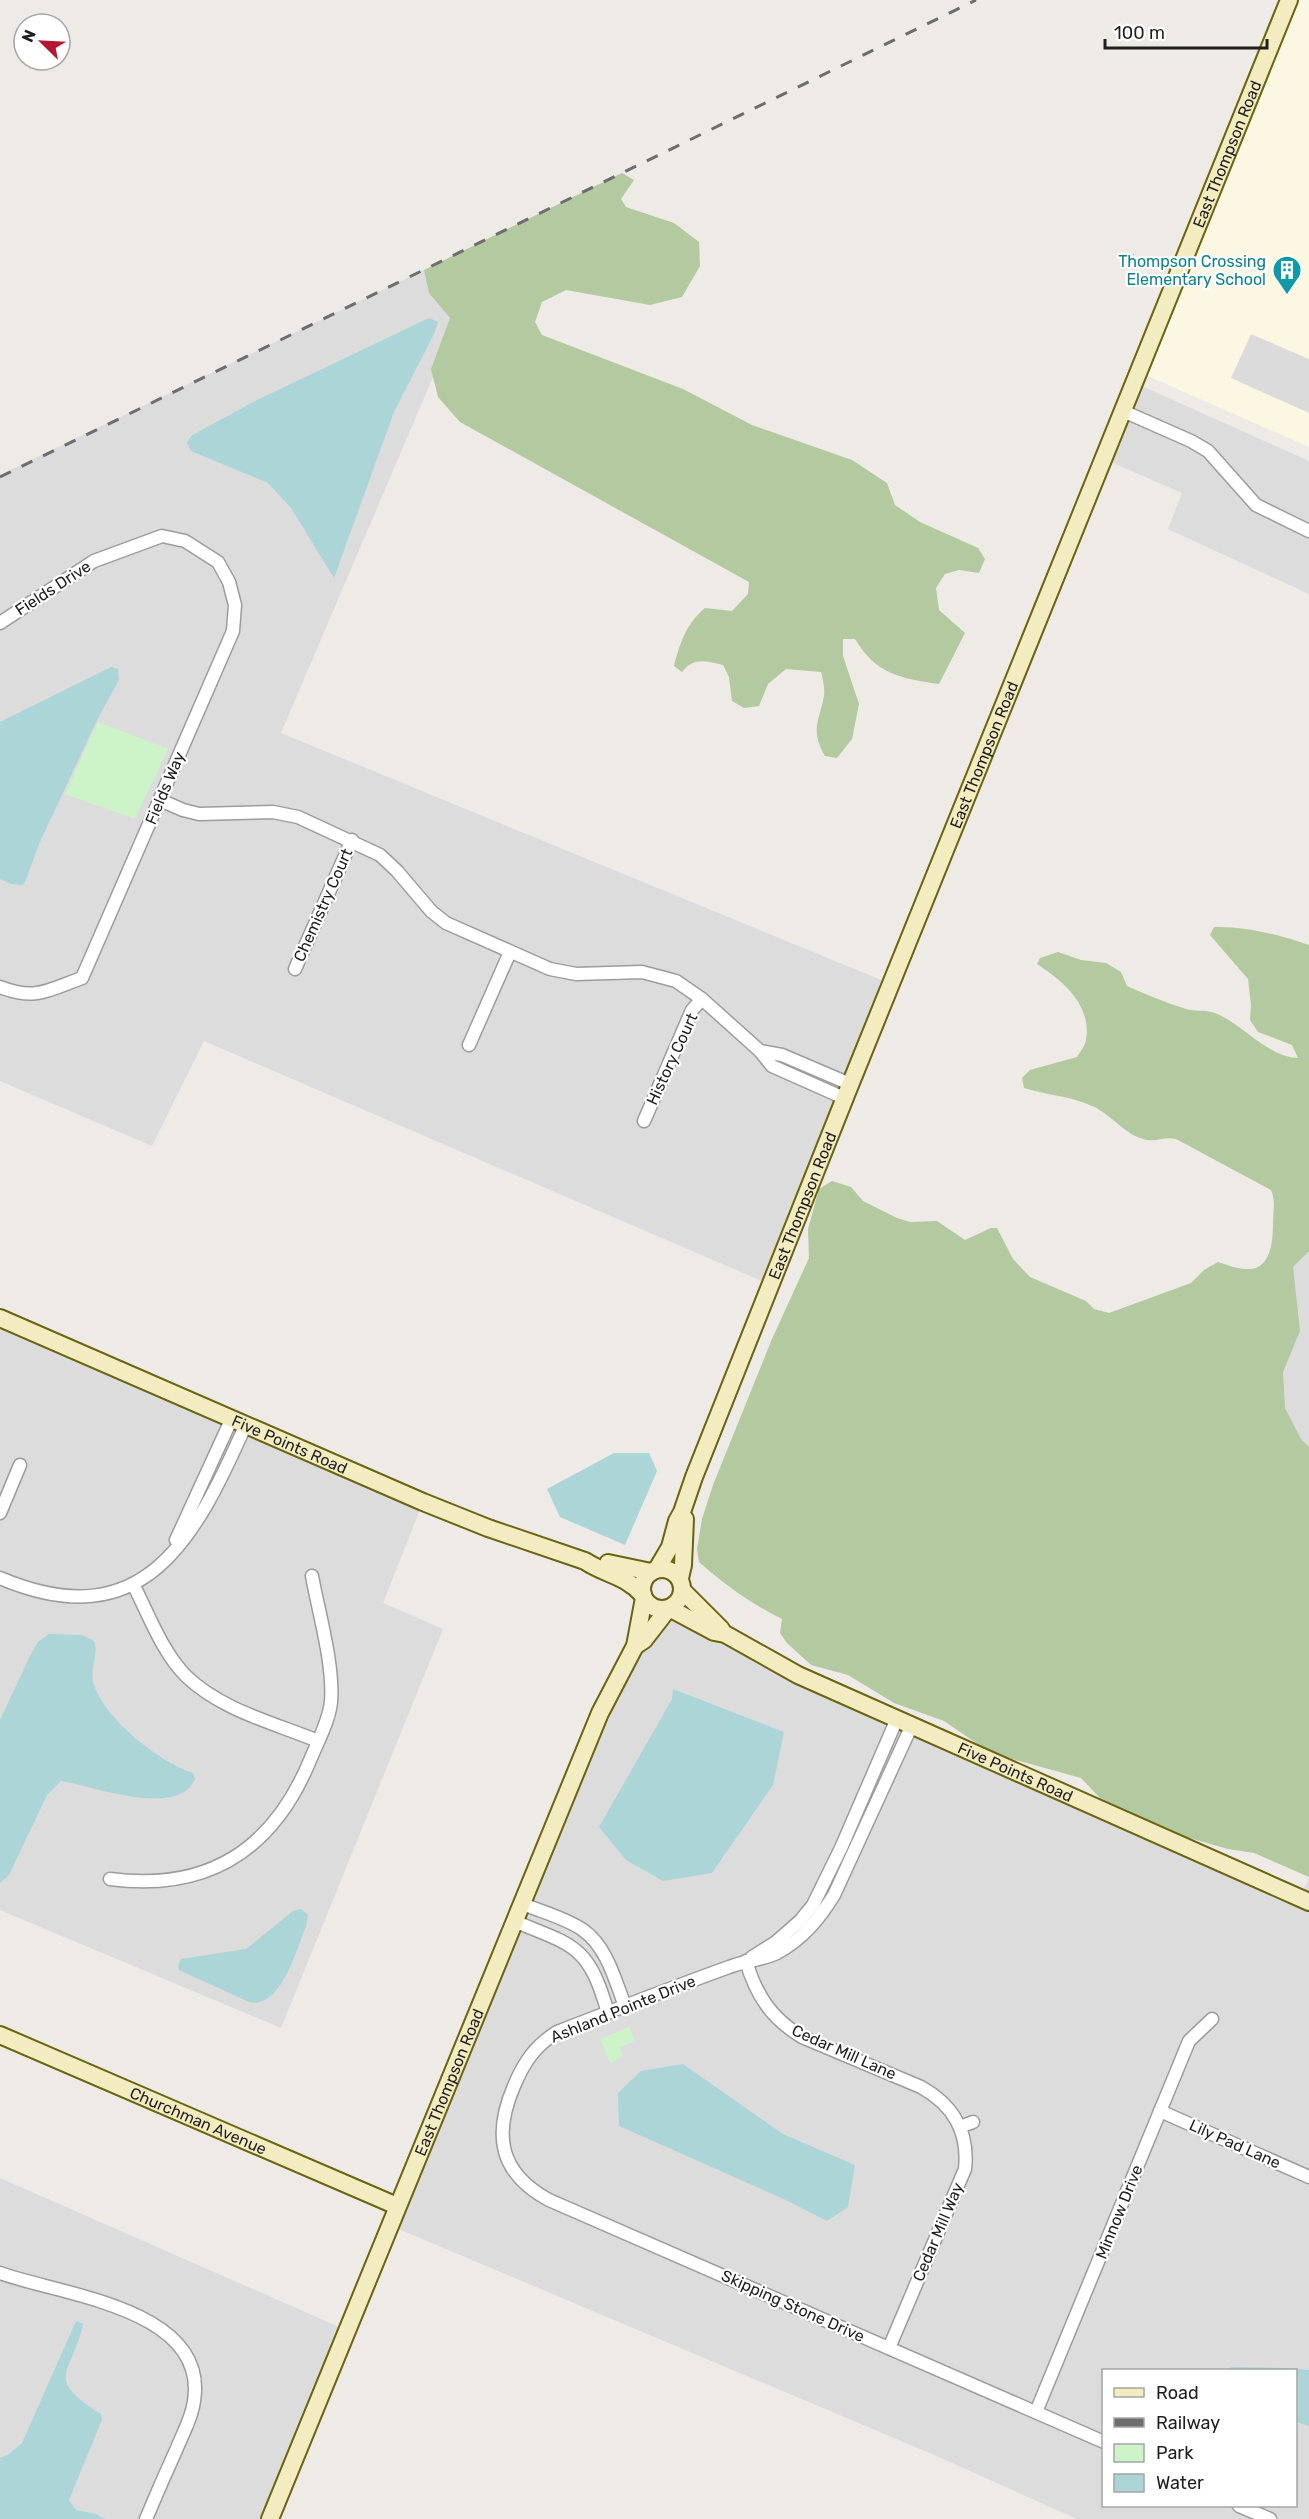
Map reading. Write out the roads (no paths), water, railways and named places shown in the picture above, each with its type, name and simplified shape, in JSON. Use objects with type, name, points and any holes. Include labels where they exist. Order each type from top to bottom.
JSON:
[{"type":"main road","name":"East Thompson Road","points":[[654,1571],[670,1547],[677,1521],[694,1477],[847,1091],[1289,0]]},
{"type":"main road","name":"Five Points Road","points":[[0,1318],[449,1513],[585,1561],[598,1570],[629,1581],[643,1597]]},
{"type":"main road","name":"East Thompson Road","points":[[681,1584],[686,1522],[682,1512]]},
{"type":"main road","name":"Five Points Road","points":[[585,1561],[600,1561],[654,1571]]},
{"type":"main road","points":[[670,1570],[681,1584],[677,1603],[668,1608],[657,1609],[643,1597],[643,1582],[654,1571],[670,1570]]},
{"type":"main road","name":"Five Points Road","points":[[681,1584],[725,1634],[798,1676],[1309,1902]]},
{"type":"main road","name":"East Thompson Road","points":[[270,2519],[600,1713],[635,1646],[643,1597]]},
{"type":"main road","name":"East Thompson Road","points":[[635,1646],[644,1640],[668,1608]]},
{"type":"main road","name":"Five Points Road","points":[[668,1608],[714,1632],[725,1634]]},
{"type":"main road","name":"Churchman Avenue","points":[[0,2035],[397,2206]]},
{"type":"street","points":[[1123,411],[1191,441],[1208,452],[1256,505],[1309,531]]},
{"type":"street","name":"Fields Drive","points":[[0,622],[94,561],[162,536],[185,541],[207,554],[218,562],[229,582]]},
{"type":"street","name":"Fields Way","points":[[0,987],[20,995],[47,992],[82,978],[232,631],[235,604],[229,582]]},
{"type":"street","points":[[160,800],[199,814],[281,812],[298,817],[352,840],[388,861],[440,919],[455,928],[550,969],[570,974],[635,972],[661,976],[681,984],[702,999],[760,1051],[772,1066],[847,1091]]},
{"type":"street","name":"Chemistry Court","points":[[295,969],[352,840]]},
{"type":"street","points":[[470,1045],[510,952]]},
{"type":"street","name":"History Court","points":[[644,1121],[692,1010],[702,999]]},
{"type":"street","points":[[0,1578],[29,1590],[64,1597],[102,1595],[133,1584],[174,1544],[239,1421]]},
{"type":"street","points":[[0,1513],[20,1465]]},
{"type":"street","points":[[111,1879],[136,1882],[174,1880],[207,1871],[250,1846],[268,1830],[286,1808],[304,1776],[330,1706],[331,1684],[312,1576]]},
{"type":"street","points":[[133,1584],[166,1647],[185,1674],[208,1694],[229,1705],[318,1741]]},
{"type":"street","name":"Ashland Pointe Drive","points":[[746,1961],[776,1942],[800,1921],[813,1905],[862,1801],[903,1724]]},
{"type":"street","name":"Ashland Pointe Drive","points":[[504,2147],[502,2115],[522,2067],[542,2042],[557,2032],[625,2006],[746,1961],[765,1958],[804,1934],[819,1918],[834,1895],[875,1807],[903,1724]]},
{"type":"street","points":[[862,1801],[875,1807]]},
{"type":"street","points":[[523,1904],[582,1930],[604,1957],[625,2006]]},
{"type":"street","points":[[516,1922],[571,1945],[590,1965],[597,1977],[608,2013]]},
{"type":"street","points":[[590,1965],[604,1957]]},
{"type":"street","name":"Cedar Mill Lane","points":[[746,1961],[752,1982],[763,2003],[788,2028],[802,2037],[938,2096],[948,2106],[960,2127]]},
{"type":"street","name":"Minnow Drive","points":[[1036,2412],[1189,2041],[1212,2019]]},
{"type":"street","name":"Lily Pad Lane","points":[[1160,2111],[1309,2177]]},
{"type":"street","points":[[960,2127],[974,2122]]},
{"type":"street","name":"Cedar Mill Way","points":[[889,2348],[965,2169],[967,2150],[960,2127]]},
{"type":"street","name":"Skipping Stone Drive","points":[[504,2147],[510,2163],[521,2180],[533,2191],[549,2200],[1102,2441]]},
{"type":"street","points":[[0,2273],[111,2306],[164,2331],[183,2351],[193,2374],[195,2386],[192,2414],[146,2519]]},
{"type":"street","points":[[1243,2507],[1270,2519]]},
{"type":"water","points":[[429,318],[438,322],[434,334],[394,412],[334,578],[291,508],[268,483],[191,451],[187,443],[191,436],[255,401]]},
{"type":"water","points":[[111,667],[118,669],[119,680],[98,718],[39,844],[26,880],[23,885],[11,884],[0,879],[0,722]]},
{"type":"water","points":[[614,1453],[649,1453],[657,1471],[625,1545],[560,1517],[547,1489]]},
{"type":"water","points":[[49,1634],[82,1635],[94,1641],[96,1650],[93,1682],[108,1710],[120,1724],[149,1749],[193,1773],[195,1779],[186,1791],[172,1797],[154,1799],[113,1793],[61,1781],[47,1795],[9,1875],[0,1883],[0,1720],[30,1656],[38,1642]]},
{"type":"water","points":[[673,1689],[784,1732],[773,1785],[712,1873],[663,1881],[626,1860],[599,1827],[672,1699]]},
{"type":"water","points":[[301,1909],[308,1915],[292,1962],[279,1987],[270,1997],[260,2002],[249,2002],[179,1970],[181,1959],[246,1949],[293,1911]]},
{"type":"water","points":[[683,2064],[783,2134],[855,2165],[848,2207],[827,2221],[788,2201],[619,2126],[618,2093],[641,2071]]},
{"type":"water","points":[[76,2321],[83,2324],[66,2374],[67,2382],[83,2402],[101,2414],[102,2420],[69,2500],[76,2510],[96,2514],[105,2519],[0,2519],[0,2458],[8,2455],[22,2443]]},
{"type":"water","points":[[1233,2367],[1289,2368],[1309,2370],[1309,2426],[1297,2422],[1297,2369],[1226,2369]]},
{"type":"railway","points":[[0,477],[976,0]]},
{"type":"place","name":"Thompson Crossing Elementary School","points":[[1287,296]]}]
